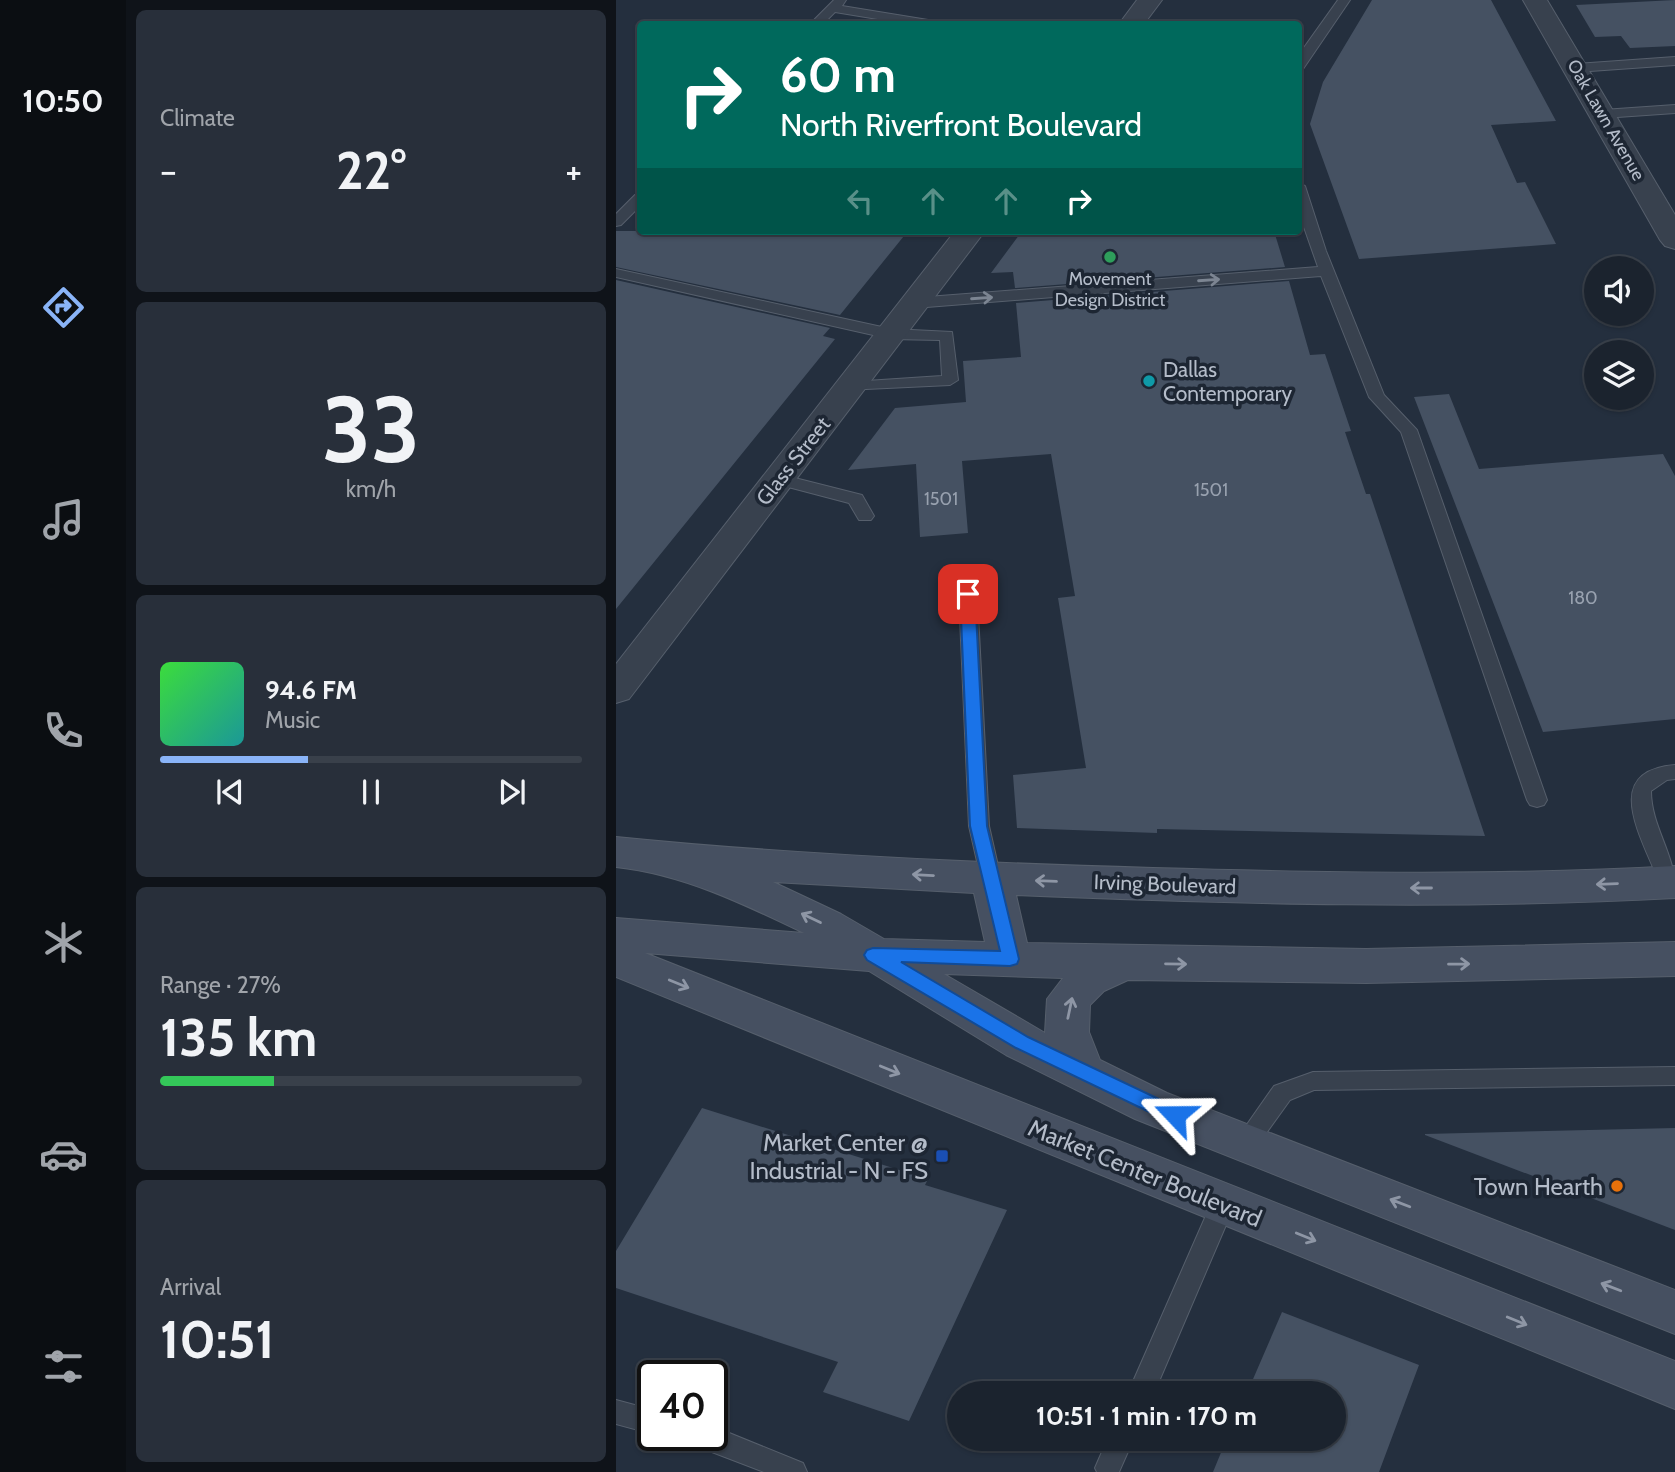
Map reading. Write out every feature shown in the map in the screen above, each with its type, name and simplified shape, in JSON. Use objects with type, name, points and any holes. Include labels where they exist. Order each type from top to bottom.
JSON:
[{"type":"main road","name":"Irving Boulevard","points":[[635,854],[991,879],[1327,888],[1489,888],[1672,882]]},
{"type":"main road","points":[[635,854],[762,894],[826,925],[1022,1042],[1151,1106],[1675,1312]]},
{"type":"main road","points":[[991,879],[1010,959]]},
{"type":"main road","points":[[616,934],[873,955],[1123,963],[1366,966],[1675,959]]},
{"type":"main road","name":"Market Center Boulevard","points":[[616,959],[1675,1385]]},
{"type":"main road","points":[[1083,1072],[1068,1032],[1069,999],[1089,979],[1123,963]]},
{"type":"street","points":[[1133,21],[1150,0]]},
{"type":"street","name":"Oak Lawn Avenue","points":[[1535,0],[1675,240]]},
{"type":"street","name":"Glass Street","points":[[616,690],[967,235]]},
{"type":"lane","points":[[1302,60],[1344,0]]},
{"type":"lane","points":[[819,21],[836,4],[914,21]]},
{"type":"lane","points":[[1576,68],[1675,61]]},
{"type":"lane","points":[[1603,114],[1675,109]]},
{"type":"lane","points":[[1302,198],[1327,271],[1377,397],[1409,430],[1537,800]]},
{"type":"lane","points":[[616,222],[637,201]]},
{"type":"lane","points":[[914,303],[1327,271]]},
{"type":"lane","points":[[616,274],[891,334],[947,335],[950,380],[851,387]]},
{"type":"lane","points":[[779,479],[856,499],[865,516]]},
{"type":"lane","points":[[968,594],[979,826],[991,879]]},
{"type":"lane","points":[[1672,882],[1641,809],[1641,788],[1663,773],[1675,772]]},
{"type":"lane","points":[[1246,1143],[1282,1093],[1313,1081],[1675,1076]]},
{"type":"lane","points":[[1146,1381],[1223,1204]]},
{"type":"lane","points":[[616,1412],[637,1418]]},
{"type":"lane","points":[[728,1444],[794,1472]]},
{"type":"lane","points":[[1108,1468],[1115,1451]]},
{"type":"building","points":[[1372,0],[1491,0],[1556,121],[1491,125],[1517,183],[1525,182],[1556,244],[1359,259],[1310,124],[1323,82]]},
{"type":"building","points":[[1675,0],[1675,46],[1630,48],[1621,36],[1595,37],[1576,5]]},
{"type":"building","points":[[616,231],[637,231],[637,235],[905,235],[840,315],[616,267]]},
{"type":"building","name":"Movement Design District","points":[[1019,235],[1275,235],[1285,267],[1015,288],[1013,272],[991,273]]},
{"type":"building","points":[[616,280],[830,328],[823,336],[835,339],[616,609]]},
{"type":"building","points":[[1289,281],[1310,355],[1325,354],[1351,431],[1345,432],[1366,494],[1370,494],[1485,836],[1157,829],[1157,833],[1017,828],[1013,775],[1086,768],[1058,598],[1075,596],[1051,454],[962,461],[968,533],[920,537],[916,464],[848,470],[895,408],[966,402],[963,361],[1021,357],[1016,303]]},
{"type":"building","points":[[1449,394],[1479,469],[1663,454],[1675,476],[1675,719],[1543,732],[1414,397]]},
{"type":"building","points":[[702,1108],[928,1179],[925,1185],[1007,1210],[909,1421],[823,1392],[838,1362],[616,1288],[616,1251]]},
{"type":"building","name":"Town Hearth","points":[[1675,1128],[1675,1230],[1425,1135],[1425,1134]]},
{"type":"building","points":[[1282,1312],[1419,1365],[1379,1472],[1213,1472],[1222,1451],[1346,1451],[1346,1381],[1252,1381]]},
{"type":"place","name":"Movement Design District","points":[[1110,257]]},
{"type":"place","name":"Dallas Contemporary","points":[[1149,381]]},
{"type":"place","name":"Market Center @ Industrial - N - FS","points":[[942,1156]]},
{"type":"place","name":"Town Hearth","points":[[1617,1186]]},
{"type":"route","points":[[968,594],[980,835],[1010,959],[873,955],[1022,1042],[1151,1106],[1175,1115]]}]
